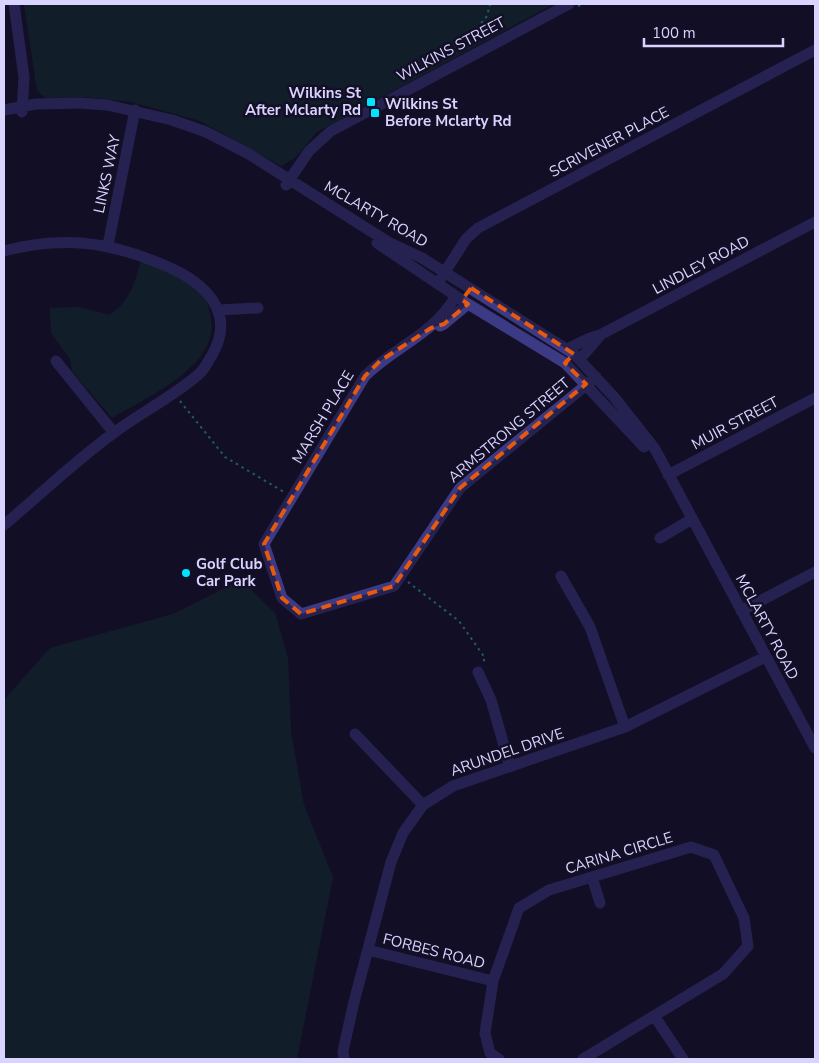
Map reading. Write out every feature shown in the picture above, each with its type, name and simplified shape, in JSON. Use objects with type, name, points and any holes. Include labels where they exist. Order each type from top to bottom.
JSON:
[{"type":"street","points":[[14,4],[24,77],[22,110]]},
{"type":"street","name":"WILKINS STREET","points":[[288,183],[309,151],[331,131],[569,4]]},
{"type":"street","name":"SCRIVENER PLACE","points":[[437,284],[466,239],[478,228],[815,50]]},
{"type":"street","points":[[24,77],[36,108]]},
{"type":"street","name":"MCLARTY ROAD","points":[[4,110],[36,108],[80,109],[135,114],[206,132],[249,154],[288,183],[437,284],[565,363],[668,476]]},
{"type":"street","name":"MCLARTY ROAD","points":[[4,116],[22,110]]},
{"type":"street","name":"LINKS WAY","points":[[108,245],[135,114]]},
{"type":"street","name":"MCLARTY ROAD","points":[[288,183],[471,288],[574,354],[596,377],[655,449],[815,746]]},
{"type":"street","name":"LINDLEY ROAD","points":[[565,363],[590,338],[600,336],[815,222]]},
{"type":"street","points":[[4,250],[32,243],[77,242],[108,245],[144,256],[179,271],[208,292],[219,310],[221,321],[218,344],[201,373],[114,433],[4,524]]},
{"type":"street","name":"MARSH PLACE","points":[[264,544],[365,376],[380,361],[431,328],[444,324],[471,288]]},
{"type":"street","points":[[219,310],[258,308]]},
{"type":"street","points":[[56,361],[114,433]]},
{"type":"street","name":"ARMSTRONG STREET","points":[[264,544],[282,598],[301,614],[394,586],[460,488],[596,377]]},
{"type":"street","name":"MUIR STREET","points":[[668,476],[815,398]]},
{"type":"street","points":[[660,538],[692,519]]},
{"type":"street","points":[[741,611],[815,572]]},
{"type":"street","points":[[561,576],[590,628],[625,727]]},
{"type":"street","name":"ARUNDEL DRIVE","points":[[344,1059],[343,1050],[354,1002],[390,862],[403,833],[423,805],[453,786],[625,727],[765,656]]},
{"type":"street","points":[[478,672],[491,700],[510,767]]},
{"type":"street","points":[[355,734],[423,805]]},
{"type":"street","name":"CARINA CIRCLE","points":[[499,1059],[490,1053],[485,1033],[493,981],[519,908],[549,890],[691,847],[714,855],[744,918],[748,946],[723,974],[656,1017],[583,1059]]},
{"type":"street","points":[[592,877],[600,902]]},
{"type":"street","name":"FORBES ROAD","points":[[368,950],[493,981]]},
{"type":"street","points":[[656,1017],[683,1059]]},
{"type":"path","points":[[476,53],[469,38],[487,16],[490,4]]},
{"type":"path","points":[[173,392],[225,457],[292,498]]},
{"type":"path","points":[[400,576],[459,621],[485,658],[478,672]]},
{"type":"highlighted area","points":[[471,288],[574,354],[565,363],[586,384],[460,488],[394,586],[301,614],[282,598],[264,544],[365,376],[380,361],[431,328],[444,324],[468,304],[462,300]]},
{"type":"green space","points":[[24,4],[554,4],[317,132],[295,158],[281,166],[200,121],[131,102],[84,97],[46,98],[37,91]]},
{"type":"green space","points":[[141,261],[178,276],[200,290],[210,314],[211,332],[206,348],[179,377],[112,418],[72,371],[70,359],[51,333],[50,308],[79,307],[110,315],[123,303],[131,291]]},
{"type":"green space","points":[[241,580],[275,613],[288,658],[291,732],[304,805],[333,877],[297,1059],[4,1059],[4,700],[50,648],[173,614]]},
{"type":"place","name":"Wilkins St After Mclarty Rd","points":[[371,102]]},
{"type":"place","name":"Wilkins St Before Mclarty Rd","points":[[375,113]]},
{"type":"place","name":"Golf Club Car Park","points":[[186,573]]}]
